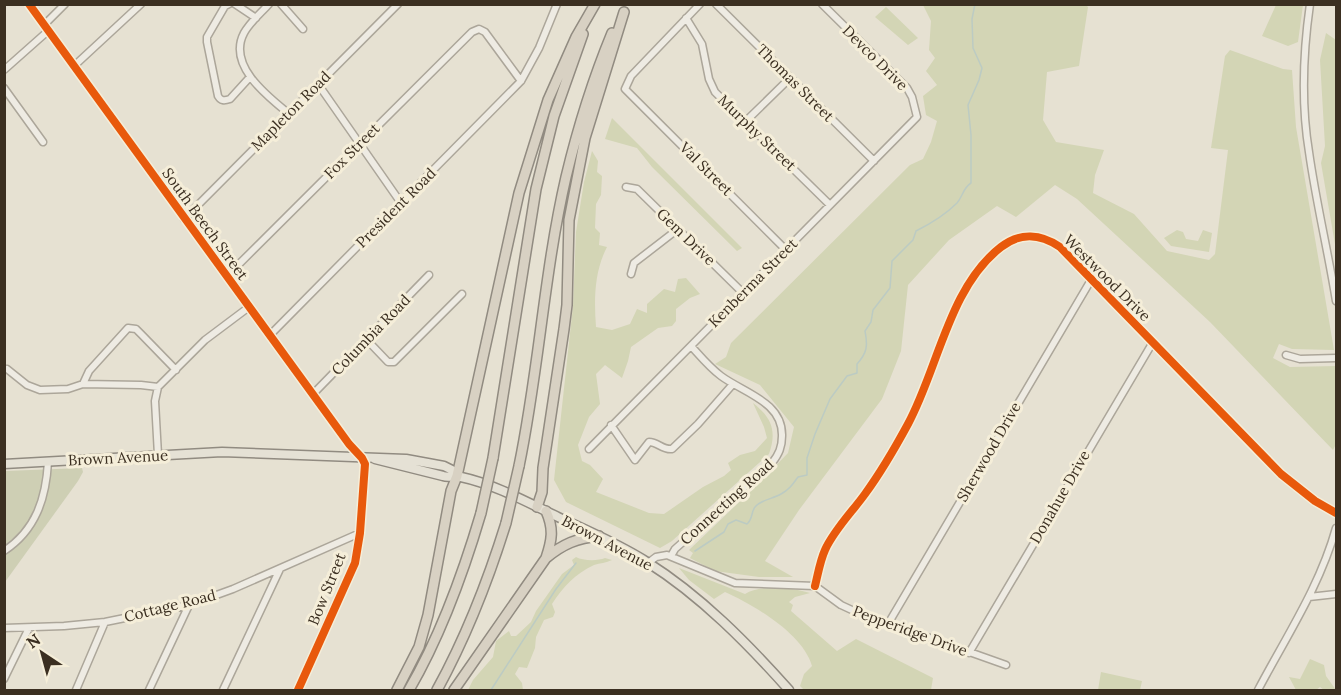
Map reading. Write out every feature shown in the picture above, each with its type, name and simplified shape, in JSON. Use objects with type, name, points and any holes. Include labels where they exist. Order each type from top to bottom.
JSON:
[{"type":"highway","points":[[409,690],[461,577],[481,513],[493,458],[536,189],[554,116],[594,6]]},
{"type":"highway","points":[[397,690],[419,647],[424,631],[452,491],[519,194],[548,99],[576,37],[594,6]]},
{"type":"highway","points":[[438,690],[464,638],[506,523],[528,421],[566,177],[592,86],[612,33],[626,8]]},
{"type":"highway","points":[[537,507],[542,492],[543,468],[564,329],[569,220],[585,138],[626,8]]},
{"type":"highway","points":[[546,511],[551,522],[552,533],[546,558]]},
{"type":"highway","points":[[454,690],[546,558],[578,538],[599,536]]},
{"type":"main road","name":"Brown Avenue","points":[[4,464],[222,452],[406,459],[449,468],[457,476],[546,511],[648,563],[681,586],[708,609],[759,657],[789,690]]},
{"type":"street","name":"South Beech Street","points":[[30,4],[184,219],[349,444],[362,458]]},
{"type":"street","points":[[4,70],[46,28],[65,4]]},
{"type":"street","points":[[74,66],[141,4]]},
{"type":"street","points":[[229,4],[225,6],[207,37],[218,96],[221,100],[230,99],[250,77]]},
{"type":"street","points":[[235,4],[256,18]]},
{"type":"street","points":[[269,4],[246,30],[241,43],[243,64],[250,77],[288,113]]},
{"type":"street","points":[[281,4],[303,29]]},
{"type":"street","name":"Mapleton Road","points":[[184,219],[398,4]]},
{"type":"street","name":"President Road","points":[[270,335],[521,81],[557,4]]},
{"type":"street","points":[[687,18],[700,4]]},
{"type":"street","name":"Thomas Street","points":[[716,4],[789,79],[874,160]]},
{"type":"street","name":"Devco Drive","points":[[822,4],[907,88],[917,117]]},
{"type":"street","points":[[1310,4],[1304,76],[1305,118],[1336,301]]},
{"type":"street","name":"Val Street","points":[[687,18],[631,76],[626,89],[786,250]]},
{"type":"street","name":"Murphy Street","points":[[687,18],[702,44],[713,89],[830,205]]},
{"type":"street","name":"Fox Street","points":[[226,276],[466,37],[479,29],[490,38],[521,81]]},
{"type":"street","points":[[745,122],[789,79]]},
{"type":"street","points":[[318,84],[402,203]]},
{"type":"street","points":[[4,88],[44,142]]},
{"type":"street","name":"Kenberma Street","points":[[588,449],[917,117]]},
{"type":"street","name":"Gem Drive","points":[[626,187],[637,189],[743,293]]},
{"type":"street","points":[[631,274],[634,263],[678,229]]},
{"type":"street","name":"Westwood Drive","points":[[815,586],[826,547],[896,447],[927,382],[959,299],[985,263],[1006,243],[1034,236],[1048,240],[1060,248],[1281,474],[1315,501],[1336,513]]},
{"type":"street","name":"Columbia Road","points":[[313,394],[429,275]]},
{"type":"street","name":"Sherwood Drive","points":[[888,624],[1091,280]]},
{"type":"street","points":[[366,339],[388,362],[394,362],[462,294]]},
{"type":"street","points":[[158,455],[155,401],[158,387],[205,340],[249,307]]},
{"type":"street","points":[[83,384],[89,371],[128,328],[136,329],[176,370]]},
{"type":"street","name":"Donahue Drive","points":[[969,653],[1153,342]]},
{"type":"street","name":"Connecting Road","points":[[670,556],[675,549],[766,469],[780,451],[782,431],[776,414],[765,403],[733,384],[711,367],[691,346]]},
{"type":"street","points":[[1286,355],[1300,359],[1336,358]]},
{"type":"street","points":[[8,369],[27,385],[40,390],[68,389],[83,384],[158,387]]},
{"type":"street","points":[[611,425],[635,459],[649,442],[654,442],[662,448],[672,449],[698,424],[733,384]]},
{"type":"street","name":"Bow Street","points":[[298,690],[355,563],[365,485],[362,458]]},
{"type":"street","points":[[4,551],[21,537],[36,517],[44,497],[48,462]]},
{"type":"street","points":[[1258,690],[1323,568],[1336,528]]},
{"type":"street","name":"Cottage Road","points":[[4,628],[105,622],[189,604],[233,589],[360,533]]},
{"type":"street","points":[[648,563],[662,555],[670,556],[735,583],[815,586]]},
{"type":"street","points":[[223,690],[280,569]]},
{"type":"street","name":"Pepperidge Drive","points":[[815,586],[841,605],[1006,665]]},
{"type":"street","points":[[1309,597],[1336,594]]},
{"type":"street","points":[[149,690],[189,604]]},
{"type":"street","points":[[76,690],[105,622]]},
{"type":"street","points":[[4,679],[29,628]]},
{"type":"green space","points":[[923,5],[1086,5],[1088,7],[1079,66],[1047,72],[1043,120],[1056,142],[1104,150],[1095,175],[1093,193],[1134,214],[1167,251],[1209,260],[1215,254],[1228,150],[1211,148],[1225,56],[1230,50],[1283,69],[1292,70],[1296,127],[1334,350],[1292,349],[1279,344],[1273,358],[1290,367],[1336,366],[1336,444],[1333,450],[1210,322],[1077,199],[1055,185],[1016,217],[997,206],[949,240],[908,285],[901,351],[882,399],[799,510],[765,561],[793,577],[759,577],[715,571],[690,558],[693,553],[689,550],[788,453],[794,427],[760,385],[715,364],[726,357],[731,343],[910,165],[923,159],[931,142],[937,121],[926,115],[923,96],[937,85],[926,71],[935,58],[929,50],[931,21]]},
{"type":"green space","points":[[1276,5],[1303,5],[1298,42],[1288,46],[1262,36]]},
{"type":"green space","points":[[886,7],[918,38],[908,45],[875,17]]},
{"type":"green space","points":[[1326,33],[1336,40],[1336,250],[1321,163],[1325,146],[1320,60]]},
{"type":"green space","points":[[612,118],[742,248],[737,251],[652,167],[637,148],[605,139]]},
{"type":"green space","points":[[592,151],[598,161],[597,172],[602,176],[601,195],[596,204],[595,228],[600,233],[599,245],[607,247],[596,286],[596,327],[612,330],[630,324],[637,309],[647,313],[647,304],[664,289],[675,292],[678,279],[686,278],[700,294],[690,298],[676,309],[676,321],[672,326],[658,328],[631,347],[622,378],[605,365],[596,374],[600,404],[589,417],[578,445],[582,461],[590,465],[603,479],[596,492],[649,513],[664,514],[703,487],[724,476],[731,470],[728,463],[740,455],[755,451],[767,438],[753,403],[765,414],[771,426],[773,438],[769,454],[672,541],[660,548],[566,502],[554,480],[573,306],[576,232],[584,182]]},
{"type":"green space","points":[[1177,230],[1183,232],[1186,239],[1198,241],[1203,230],[1212,233],[1209,252],[1171,246],[1164,238]]},
{"type":"green space","points":[[82,468],[83,472],[78,481],[5,582],[5,471]]},
{"type":"green space","points":[[576,557],[586,560],[605,558],[612,560],[594,565],[581,572],[556,598],[552,604],[555,612],[553,617],[544,620],[536,637],[535,648],[527,668],[519,667],[515,674],[522,683],[523,690],[468,690],[473,680],[493,657],[496,641],[509,631],[511,636],[516,636],[531,622],[562,574],[574,565],[572,560]]},
{"type":"green space","points":[[679,568],[745,594],[768,588],[786,588],[810,593],[795,597],[789,602],[793,605],[791,611],[837,651],[856,639],[933,678],[931,690],[804,690],[800,686],[804,674],[812,666],[807,654],[788,632],[763,613],[725,592],[714,599],[689,580]]},
{"type":"green space","points":[[1310,659],[1324,665],[1326,676],[1336,690],[1324,690],[1320,687],[1316,690],[1296,690],[1289,677],[1300,679]]},
{"type":"green space","points":[[1101,672],[1142,681],[1140,690],[1098,690]]},
{"type":"waterway","points":[[695,551],[724,532],[728,524],[736,520],[747,524],[758,504],[778,496],[791,487],[798,477],[807,475],[807,458],[830,399],[847,376],[857,373],[857,364],[866,349],[865,331],[871,322],[873,310],[890,288],[892,261],[913,240],[916,231],[953,207],[971,183],[971,135],[968,105],[982,68],[973,48],[972,19],[975,4]]},
{"type":"waterway","points":[[491,690],[556,589],[576,563]]},
{"type":"cycle path","points":[[29,4],[365,464],[360,533],[355,563],[298,690]]},
{"type":"cycle path","points":[[815,586],[829,543],[877,477],[908,424],[946,330],[969,284],[983,264],[1001,247],[1023,237],[1038,237],[1060,247],[1281,474],[1315,501],[1336,513]]}]
